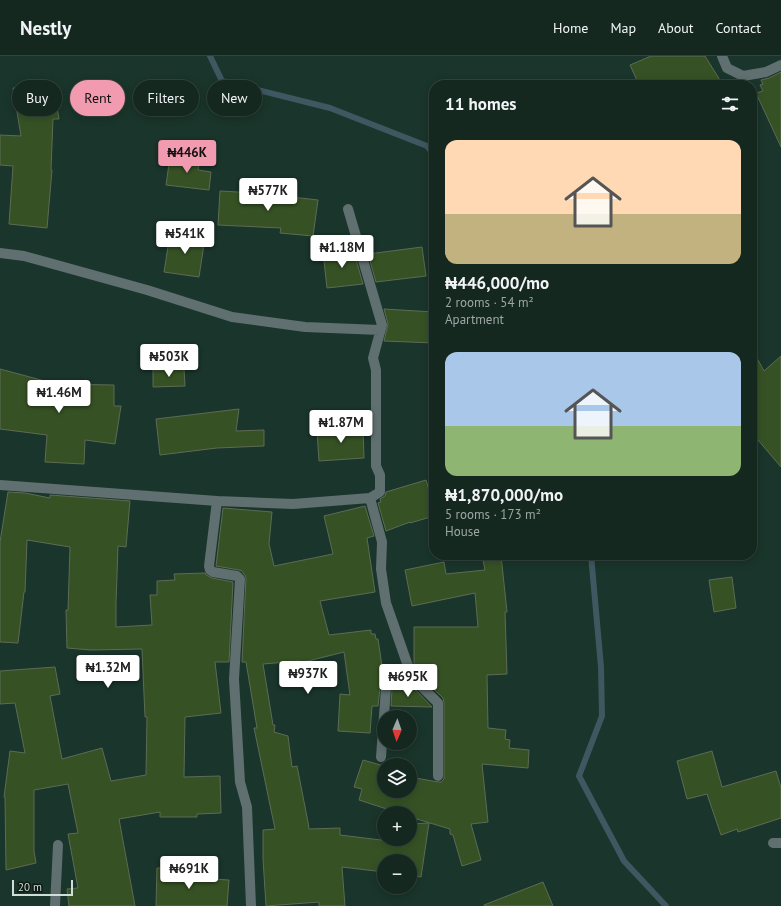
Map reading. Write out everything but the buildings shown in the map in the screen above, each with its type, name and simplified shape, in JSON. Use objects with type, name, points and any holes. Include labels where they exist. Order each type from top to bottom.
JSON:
[{"type":"street","points":[[722,56],[727,68],[743,76],[766,72],[781,65]]},
{"type":"street","points":[[0,485],[217,501],[292,504],[370,498],[380,492],[380,475],[376,466],[376,370],[373,358],[382,325],[348,209]]},
{"type":"street","points":[[0,253],[24,256],[147,290],[232,318],[306,327],[380,330]]},
{"type":"street","points":[[370,498],[382,542],[381,569],[386,603],[408,666],[418,683],[438,704],[438,776]]},
{"type":"street","points":[[217,501],[209,566],[210,570],[213,572],[237,576],[240,579],[234,679],[240,782],[247,807],[250,906]]},
{"type":"street","points":[[381,757],[386,688],[398,673],[408,666]]},
{"type":"street","points":[[55,906],[58,845]]},
{"type":"waterway","points":[[210,56],[222,81],[330,108],[427,146],[429,149]]},
{"type":"waterway","points":[[591,560],[601,667],[602,716],[579,776],[624,861],[666,906]]}]
